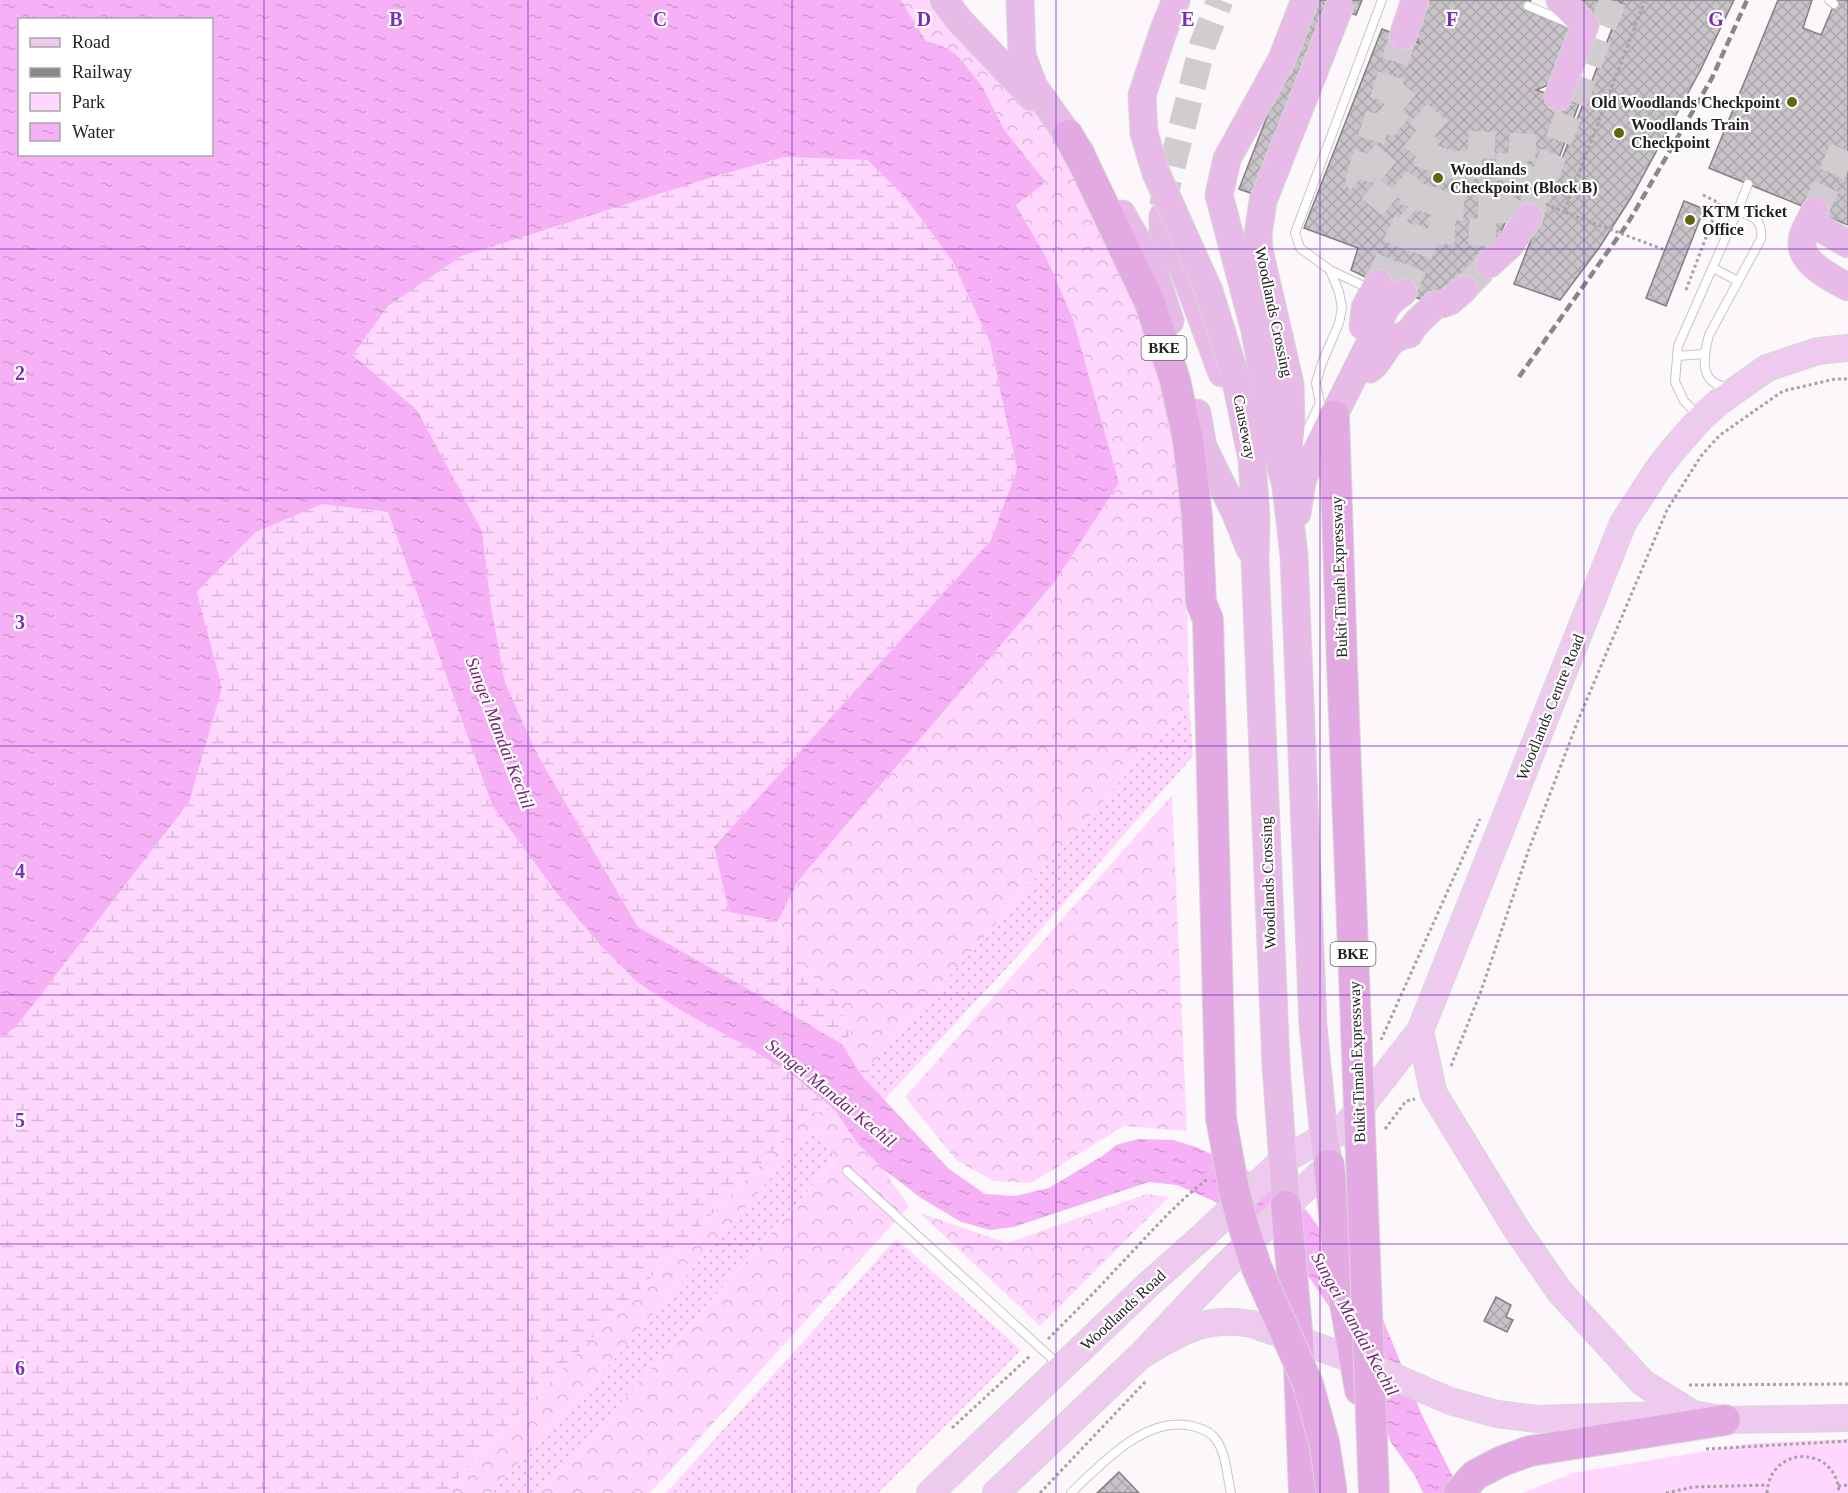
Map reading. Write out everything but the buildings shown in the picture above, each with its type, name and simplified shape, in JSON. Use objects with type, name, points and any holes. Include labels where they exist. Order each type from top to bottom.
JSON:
[{"type":"highway","name":"Woodlands Crossing","points":[[1020,0],[1022,54],[1034,87]]},
{"type":"highway","points":[[1033,0],[1031,34],[1034,87]]},
{"type":"highway","name":"Causeway","points":[[1176,0],[1142,94],[1144,133],[1156,173],[1209,291],[1234,372],[1245,419],[1254,483]]},
{"type":"highway","name":"Woodlands Crossing","points":[[1305,0],[1282,59],[1227,159],[1219,195],[1255,331],[1274,438],[1286,488],[1294,556],[1313,1025],[1327,1151]]},
{"type":"highway","points":[[1403,36],[1415,0]]},
{"type":"highway","points":[[1558,98],[1586,22],[1560,0]]},
{"type":"highway","name":"Woodlands Crossing","points":[[952,1],[1034,87],[1108,190],[1154,271],[1194,396],[1203,447],[1236,514],[1255,560]]},
{"type":"highway","name":"Woodlands Crossing","points":[[952,1],[959,20],[1026,88],[1068,135]]},
{"type":"highway","name":"Woodlands Crossing","points":[[1286,488],[1291,427],[1290,384],[1259,250],[1258,235],[1263,201],[1339,8]]},
{"type":"highway","name":"BKE","points":[[1068,135],[1150,303],[1175,380],[1188,440],[1211,602],[1208,620],[1221,1118],[1243,1225],[1256,1266],[1308,1384],[1324,1442],[1332,1493]]},
{"type":"highway","points":[[1489,264],[1509,246],[1536,210]]},
{"type":"highway","name":"Woodlands Crossing","points":[[1163,216],[1164,231],[1183,268],[1230,397],[1248,474],[1254,483],[1255,560],[1276,1065],[1286,1206]]},
{"type":"highway","points":[[1848,244],[1812,217],[1801,243],[1809,261],[1821,272],[1848,287]]},
{"type":"highway","points":[[1351,380],[1375,365],[1389,343],[1408,334],[1415,322],[1409,299],[1450,302],[1464,289]]},
{"type":"highway","name":"Woodlands Crossing","points":[[1294,556],[1297,510],[1302,481],[1351,380],[1364,324],[1365,308],[1409,299]]},
{"type":"highway","name":"Bukit Timah Expressway","points":[[1334,416],[1374,1493]]},
{"type":"highway","name":"BKE","points":[[1203,447],[1206,577]]},
{"type":"highway","points":[[1327,1151],[1340,1275],[1382,1493]]},
{"type":"highway","points":[[1286,1206],[1298,1341],[1304,1493]]},
{"type":"highway","points":[[1467,1484],[1502,1461],[1530,1451],[1725,1420]]},
{"type":"main road","name":"Woodlands Centre Road","points":[[1327,1151],[1420,1031],[1623,523],[1658,469],[1701,418],[1767,368],[1818,351],[1848,348]]},
{"type":"main road","points":[[1420,1031],[1434,1094],[1517,1230],[1560,1292],[1643,1383],[1693,1413]]},
{"type":"main road","points":[[1144,1368],[1178,1316],[1286,1206],[1327,1151]]},
{"type":"main road","name":"Woodlands Road","points":[[930,1493],[1282,1161],[1327,1151]]},
{"type":"main road","points":[[996,1493],[1187,1329],[1213,1322],[1239,1321],[1252,1324],[1298,1341],[1357,1370],[1399,1379],[1450,1401],[1497,1413],[1537,1419],[1693,1413],[1725,1420],[1848,1418]]},
{"type":"lane","points":[[1382,0],[1295,233],[1300,248],[1330,270],[1409,299]]},
{"type":"lane","points":[[1528,6],[1586,22]]},
{"type":"lane","points":[[1701,418],[1684,401],[1676,382],[1678,346],[1748,184]]},
{"type":"lane","points":[[1737,212],[1754,218],[1760,224],[1761,239],[1709,335],[1704,369],[1710,378],[1722,387],[1739,388]]},
{"type":"lane","points":[[1713,268],[1738,281]]},
{"type":"lane","points":[[1286,488],[1303,437],[1320,403],[1316,383],[1339,323],[1342,308],[1339,292],[1330,270]]},
{"type":"lane","points":[[1677,356],[1705,354]]},
{"type":"lane","points":[[847,1172],[1062,1368]]},
{"type":"lane","points":[[1071,1493],[1109,1456],[1145,1433],[1168,1425],[1186,1425],[1203,1429],[1214,1437],[1222,1453],[1231,1493]]},
{"type":"path","points":[[1564,212],[1646,0]]},
{"type":"path","points":[[1686,290],[1719,203],[1701,194]]},
{"type":"path","points":[[1536,210],[1564,212],[1665,250]]},
{"type":"path","points":[[1379,1137],[1406,1101],[1434,1094],[1451,1063],[1481,991],[1528,849],[1579,718],[1667,510],[1701,456],[1720,435],[1783,391],[1835,379],[1848,379]]},
{"type":"path","points":[[1379,1043],[1484,811]]},
{"type":"path","points":[[1450,1073],[1451,1063]]},
{"type":"path","points":[[952,1428],[1039,1347],[1184,1199]]},
{"type":"path","points":[[1040,1493],[1144,1368]]},
{"type":"path","points":[[1682,1381],[1690,1386],[1848,1384]]},
{"type":"path","points":[[1767,1493],[1767,1485],[1776,1468],[1784,1461],[1803,1456],[1822,1462],[1830,1468],[1835,1476],[1839,1493]]},
{"type":"path","points":[[1666,1493],[1693,1487],[1767,1485]]},
{"type":"path","points":[[1838,1486],[1848,1485]]},
{"type":"green space","points":[[901,0],[937,0],[1021,91],[1068,156],[1153,343],[1172,432],[1186,531],[1189,703],[862,1076],[842,1044],[851,1034],[835,995],[813,977],[797,958],[781,935],[778,921],[798,881],[1054,583],[1119,483],[1073,319],[1046,257],[1016,205],[1046,182],[1005,131],[982,86],[957,55],[940,45],[926,41]]},
{"type":"green space","points":[[784,157],[867,160],[904,196],[952,260],[990,343],[1017,469],[991,540],[714,847],[729,912],[778,921],[781,935],[797,958],[813,977],[835,995],[851,1034],[842,1044],[638,927],[537,754],[505,682],[491,606],[482,531],[417,410],[353,355],[388,306],[462,256]]},
{"type":"green space","points":[[322,503],[388,512],[492,805],[559,896],[600,945],[638,983],[795,1077],[834,1109],[810,1113],[460,1475],[451,1493],[0,1493],[0,1038],[15,1028],[222,688],[197,592],[256,532]]},
{"type":"green space","points":[[1189,703],[1193,756],[1015,959],[884,1100],[862,1076]]},
{"type":"green space","points":[[1172,795],[1187,1131],[1124,1126],[1031,1183],[994,1181],[957,1161],[905,1097]]},
{"type":"green space","points":[[834,1109],[858,1144],[883,1169],[909,1206],[650,1493],[541,1493],[836,1160],[814,1128],[589,1388],[491,1493],[451,1493],[460,1475],[810,1113]]},
{"type":"green space","points":[[814,1128],[836,1159],[541,1493],[491,1493],[589,1388]]},
{"type":"green space","points":[[1147,1194],[1169,1197],[1040,1326],[920,1213],[1007,1243]]},
{"type":"green space","points":[[896,1239],[1021,1350],[878,1493],[666,1493]]},
{"type":"green space","points":[[1848,1439],[1848,1493],[1522,1493],[1573,1473],[1755,1443]]},
{"type":"water","name":"Sungei Mandai Kechil","points":[[0,0],[901,0],[926,41],[940,45],[957,55],[982,86],[1005,131],[1046,182],[1016,205],[1046,257],[1073,319],[1119,483],[1054,583],[798,881],[778,921],[729,912],[714,847],[991,540],[1017,469],[990,343],[952,260],[904,196],[867,160],[784,157],[713,177],[462,256],[388,306],[353,355],[417,410],[482,531],[491,606],[505,682],[537,754],[638,927],[842,1044],[862,1076],[949,1169],[985,1194],[1015,1196],[1049,1188],[1104,1155],[1116,1145],[1138,1139],[1173,1140],[1196,1147],[1246,1170],[1273,1186],[1306,1210],[1377,1305],[1422,1415],[1461,1493],[1423,1493],[1415,1476],[1390,1441],[1381,1413],[1338,1320],[1309,1277],[1281,1243],[1254,1222],[1177,1185],[1149,1182],[1014,1227],[990,1230],[961,1222],[921,1198],[883,1169],[858,1144],[834,1109],[795,1077],[638,983],[600,945],[559,896],[492,805],[388,512],[322,504],[256,532],[197,592],[222,688],[189,802],[15,1028],[0,1038]]},
{"type":"tunnel","points":[[1163,206],[1203,44],[1220,0]]},
{"type":"tunnel","points":[[1529,217],[1613,0]]},
{"type":"tunnel","points":[[1403,36],[1359,179],[1408,219]]},
{"type":"tunnel","points":[[1378,283],[1408,219],[1439,131],[1387,88]]},
{"type":"tunnel","points":[[1380,110],[1432,152]]},
{"type":"tunnel","points":[[1815,211],[1848,138]]},
{"type":"tunnel","points":[[1403,292],[1464,144],[1541,148]]},
{"type":"tunnel","points":[[1367,155],[1416,195]]},
{"type":"tunnel","points":[[1455,164],[1531,168]]},
{"type":"tunnel","points":[[1428,230],[1498,233],[1532,166]]},
{"type":"tunnel","points":[[1437,206],[1510,210]]},
{"type":"tunnel","points":[[1464,289],[1489,264]]},
{"type":"railway","points":[[1519,377],[1628,223],[1712,78],[1747,0]]},
{"type":"place","name":"Old Woodlands Checkpoint","points":[[1792,102]]},
{"type":"place","name":"Woodlands Train Checkpoint","points":[[1619,133]]},
{"type":"place","name":"Woodlands Checkpoint (Block B)","points":[[1438,178]]},
{"type":"place","name":"KTM Ticket Office","points":[[1690,220]]}]
